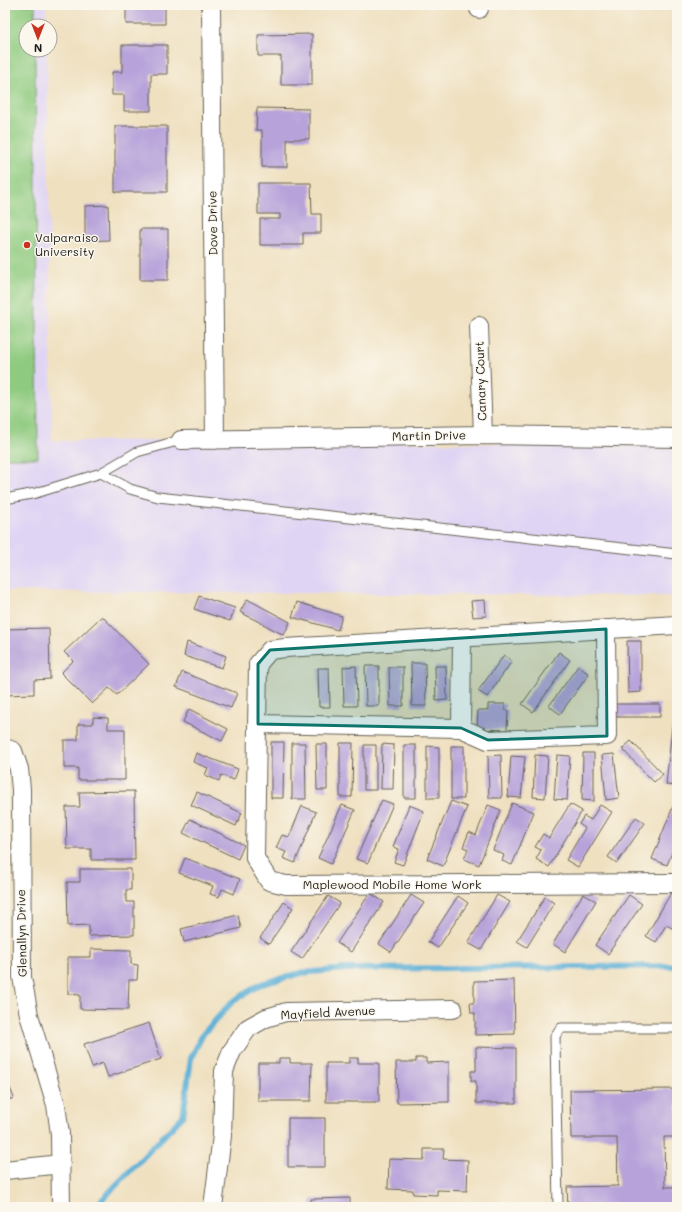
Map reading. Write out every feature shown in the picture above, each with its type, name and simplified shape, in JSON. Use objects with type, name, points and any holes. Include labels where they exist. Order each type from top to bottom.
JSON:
[{"type":"street","name":"Dove Drive","points":[[211,5],[215,440]]},
{"type":"street","name":"Canary Court","points":[[479,326],[482,435]]},
{"type":"street","name":"Martin Drive","points":[[181,440],[482,435],[677,438]]},
{"type":"street","name":"Maplewood Mobile Home Work","points":[[677,626],[293,647],[270,650],[258,664],[255,858],[269,881],[286,885],[677,883]]},
{"type":"street","points":[[258,724],[461,728],[488,740],[607,736],[606,629]]},
{"type":"street","points":[[461,728],[462,638]]},
{"type":"street","name":"Glenallyn Drive","points":[[9,750],[19,769],[21,789],[22,977],[29,1015],[56,1105],[60,1134],[61,1207]]},
{"type":"street","name":"Mayfield Avenue","points":[[213,1207],[222,1136],[224,1071],[232,1051],[248,1028],[266,1018],[286,1012],[453,1009]]},
{"type":"street","points":[[5,1170],[61,1164]]},
{"type":"lane","points":[[5,499],[36,493],[101,473],[137,452],[181,440]]},
{"type":"lane","points":[[101,473],[130,489],[158,497],[677,554]]},
{"type":"lane","points":[[558,1207],[555,1036],[561,1028],[677,1028]]},
{"type":"highlighted area","points":[[606,629],[607,736],[488,740],[461,728],[258,724],[258,664],[270,650]]},
{"type":"shaded area","name":"Valparaiso University","points":[[5,5],[46,5],[46,18],[18,18],[18,58],[47,58],[52,441],[215,440],[677,446],[677,596],[5,591]]},
{"type":"green space","points":[[5,5],[35,5],[35,18],[18,18],[18,58],[35,58],[38,458],[5,458]]},
{"type":"building","points":[[126,5],[165,5],[165,24],[126,24]]},
{"type":"building","points":[[312,34],[312,85],[281,85],[281,56],[258,56],[258,35]]},
{"type":"building","points":[[122,45],[167,45],[167,74],[151,74],[151,111],[124,111],[124,95],[112,95],[112,72],[122,72]]},
{"type":"building","points":[[257,108],[309,109],[309,139],[287,139],[287,167],[262,167],[262,130],[256,130]]},
{"type":"building","points":[[115,126],[167,126],[167,192],[115,192]]},
{"type":"building","points":[[258,183],[311,183],[312,214],[321,214],[321,233],[303,233],[303,245],[260,245],[260,219],[280,219],[280,214],[258,214]]},
{"type":"building","points":[[108,205],[109,240],[85,241],[85,206]]},
{"type":"building","points":[[140,229],[168,229],[168,280],[140,280]]},
{"type":"building","points":[[199,596],[235,608],[230,621],[194,609]]},
{"type":"building","points":[[247,599],[290,622],[284,635],[240,612]]},
{"type":"building","points":[[485,600],[486,616],[473,617],[471,601]]},
{"type":"building","points":[[297,602],[342,616],[338,630],[292,617]]},
{"type":"building","points":[[102,616],[149,664],[117,695],[109,688],[92,704],[61,673],[73,661],[64,652]]},
{"type":"building","points":[[49,628],[50,679],[34,680],[34,694],[5,695],[5,629]]},
{"type":"building","points":[[627,641],[641,641],[641,692],[628,693]]},
{"type":"building","points":[[187,642],[226,656],[222,668],[184,656]]},
{"type":"building","points":[[559,652],[570,660],[533,712],[522,704]]},
{"type":"building","points":[[504,655],[512,661],[487,697],[478,691]]},
{"type":"building","points":[[411,663],[425,663],[426,706],[412,706]]},
{"type":"building","points":[[356,666],[357,706],[344,706],[343,667]]},
{"type":"building","points":[[365,666],[379,666],[379,706],[366,706]]},
{"type":"building","points":[[435,666],[446,666],[447,700],[436,701]]},
{"type":"building","points":[[578,666],[589,674],[560,714],[549,706]]},
{"type":"building","points":[[389,667],[403,667],[403,706],[390,706]]},
{"type":"building","points":[[318,668],[329,668],[330,707],[319,707]]},
{"type":"building","points":[[182,672],[237,693],[231,708],[176,687]]},
{"type":"building","points":[[488,704],[505,704],[505,710],[508,710],[507,730],[477,729],[478,710],[488,710]]},
{"type":"building","points":[[614,704],[660,704],[660,717],[614,717]]},
{"type":"building","points":[[189,709],[228,729],[222,741],[183,722]]},
{"type":"building","points":[[93,717],[108,718],[108,729],[125,729],[125,780],[78,780],[78,768],[64,768],[64,740],[78,740],[78,724],[93,724]]},
{"type":"building","points":[[672,727],[677,728],[677,786],[666,785]]},
{"type":"building","points":[[631,741],[663,774],[654,782],[622,749]]},
{"type":"building","points":[[271,742],[284,742],[283,798],[271,798]]},
{"type":"building","points":[[292,743],[305,743],[306,799],[292,799]]},
{"type":"building","points":[[340,743],[353,743],[352,797],[340,797]]},
{"type":"building","points":[[316,744],[327,744],[327,790],[317,790]]},
{"type":"building","points":[[382,744],[394,745],[393,789],[381,789]]},
{"type":"building","points":[[364,745],[376,745],[376,790],[364,790]]},
{"type":"building","points":[[404,745],[416,745],[416,798],[404,798]]},
{"type":"building","points":[[427,746],[439,747],[439,798],[427,798]]},
{"type":"building","points":[[451,746],[464,746],[464,799],[451,799]]},
{"type":"building","points":[[196,753],[238,769],[234,780],[221,775],[219,781],[205,775],[208,768],[193,762]]},
{"type":"building","points":[[583,753],[594,753],[594,801],[582,800]]},
{"type":"building","points":[[614,754],[619,798],[606,800],[602,755]]},
{"type":"building","points":[[501,755],[502,798],[489,798],[488,756]]},
{"type":"building","points":[[535,755],[548,756],[545,798],[533,797]]},
{"type":"building","points":[[557,755],[570,756],[567,800],[554,799]]},
{"type":"building","points":[[511,756],[525,757],[521,798],[508,797]]},
{"type":"building","points":[[134,791],[135,860],[91,860],[91,849],[67,849],[66,807],[80,807],[79,792]]},
{"type":"building","points":[[197,792],[242,813],[236,826],[191,805]]},
{"type":"building","points":[[676,799],[677,840],[667,865],[652,859]]},
{"type":"building","points":[[382,800],[393,804],[368,863],[356,859]]},
{"type":"building","points":[[451,801],[467,807],[443,866],[427,859]]},
{"type":"building","points":[[512,803],[534,812],[512,865],[502,861],[504,855],[493,850]]},
{"type":"building","points":[[570,804],[582,811],[549,867],[536,859],[541,850],[535,847],[543,834],[549,838]]},
{"type":"building","points":[[342,805],[355,810],[331,864],[318,858]]},
{"type":"building","points":[[409,805],[424,811],[403,865],[394,862],[399,849],[393,847]]},
{"type":"building","points":[[488,805],[501,810],[479,865],[464,859],[468,849],[463,847],[469,832],[476,835]]},
{"type":"building","points":[[600,805],[612,812],[578,867],[566,860],[585,828],[579,824],[584,816],[591,820]]},
{"type":"building","points":[[302,806],[316,812],[295,863],[283,858],[286,852],[276,848],[282,835],[289,837]]},
{"type":"building","points":[[636,817],[645,823],[617,863],[608,857]]},
{"type":"building","points":[[190,819],[244,845],[238,859],[183,833]]},
{"type":"building","points":[[185,858],[240,879],[234,894],[222,889],[219,897],[210,894],[213,886],[179,873]]},
{"type":"building","points":[[80,869],[131,869],[131,890],[126,890],[126,902],[134,902],[134,935],[89,936],[89,925],[68,926],[67,882],[80,882]]},
{"type":"building","points":[[370,893],[384,902],[351,952],[337,943]]},
{"type":"building","points":[[671,893],[677,896],[677,906],[675,909],[677,910],[677,924],[674,929],[666,925],[656,942],[646,936]]},
{"type":"building","points":[[583,894],[596,901],[565,952],[553,944]]},
{"type":"building","points":[[411,895],[424,903],[391,952],[379,944]]},
{"type":"building","points":[[497,895],[510,902],[481,950],[468,943]]},
{"type":"building","points":[[629,895],[642,904],[608,954],[595,945]]},
{"type":"building","points":[[328,896],[340,903],[302,959],[291,952]]},
{"type":"building","points":[[458,896],[468,903],[438,948],[428,942]]},
{"type":"building","points":[[545,897],[554,903],[527,947],[517,941]]},
{"type":"building","points":[[284,902],[293,908],[269,944],[260,938]]},
{"type":"building","points":[[238,915],[241,928],[184,942],[181,929]]},
{"type":"building","points":[[91,949],[131,950],[131,964],[138,965],[137,980],[129,980],[128,1010],[80,1009],[80,995],[68,994],[68,957],[91,957]]},
{"type":"building","points":[[514,980],[515,1034],[475,1035],[475,1013],[471,1013],[470,1003],[474,1003],[474,981]]},
{"type":"building","points":[[149,1023],[161,1059],[108,1077],[103,1063],[92,1067],[84,1044]]},
{"type":"building","points":[[476,1047],[516,1048],[516,1103],[476,1103],[476,1081],[471,1081],[471,1071],[476,1071]]},
{"type":"building","points":[[279,1058],[290,1058],[290,1063],[312,1063],[311,1101],[258,1101],[258,1063],[279,1063]]},
{"type":"building","points":[[349,1058],[358,1058],[358,1063],[379,1063],[379,1102],[326,1102],[326,1063],[349,1063]]},
{"type":"building","points":[[416,1058],[426,1058],[426,1063],[449,1062],[449,1102],[397,1103],[396,1062],[416,1062]]},
{"type":"building","points":[[5,1075],[14,1098],[5,1101]]},
{"type":"building","points":[[677,1089],[677,1137],[664,1137],[665,1187],[677,1187],[677,1207],[568,1207],[567,1187],[618,1186],[617,1138],[571,1138],[570,1090]]},
{"type":"building","points":[[288,1118],[325,1118],[325,1167],[288,1167]]},
{"type":"building","points":[[424,1149],[444,1149],[443,1159],[468,1160],[467,1191],[437,1190],[437,1195],[413,1194],[413,1190],[388,1189],[389,1159],[424,1160]]},
{"type":"building","points":[[350,1198],[350,1207],[311,1207],[311,1199]]},
{"type":"waterway","points":[[95,1207],[183,1116],[191,1058],[203,1034],[232,1002],[261,984],[301,973],[346,969],[677,966]]},
{"type":"place","name":"Valparaiso University","points":[[27,245]]}]
